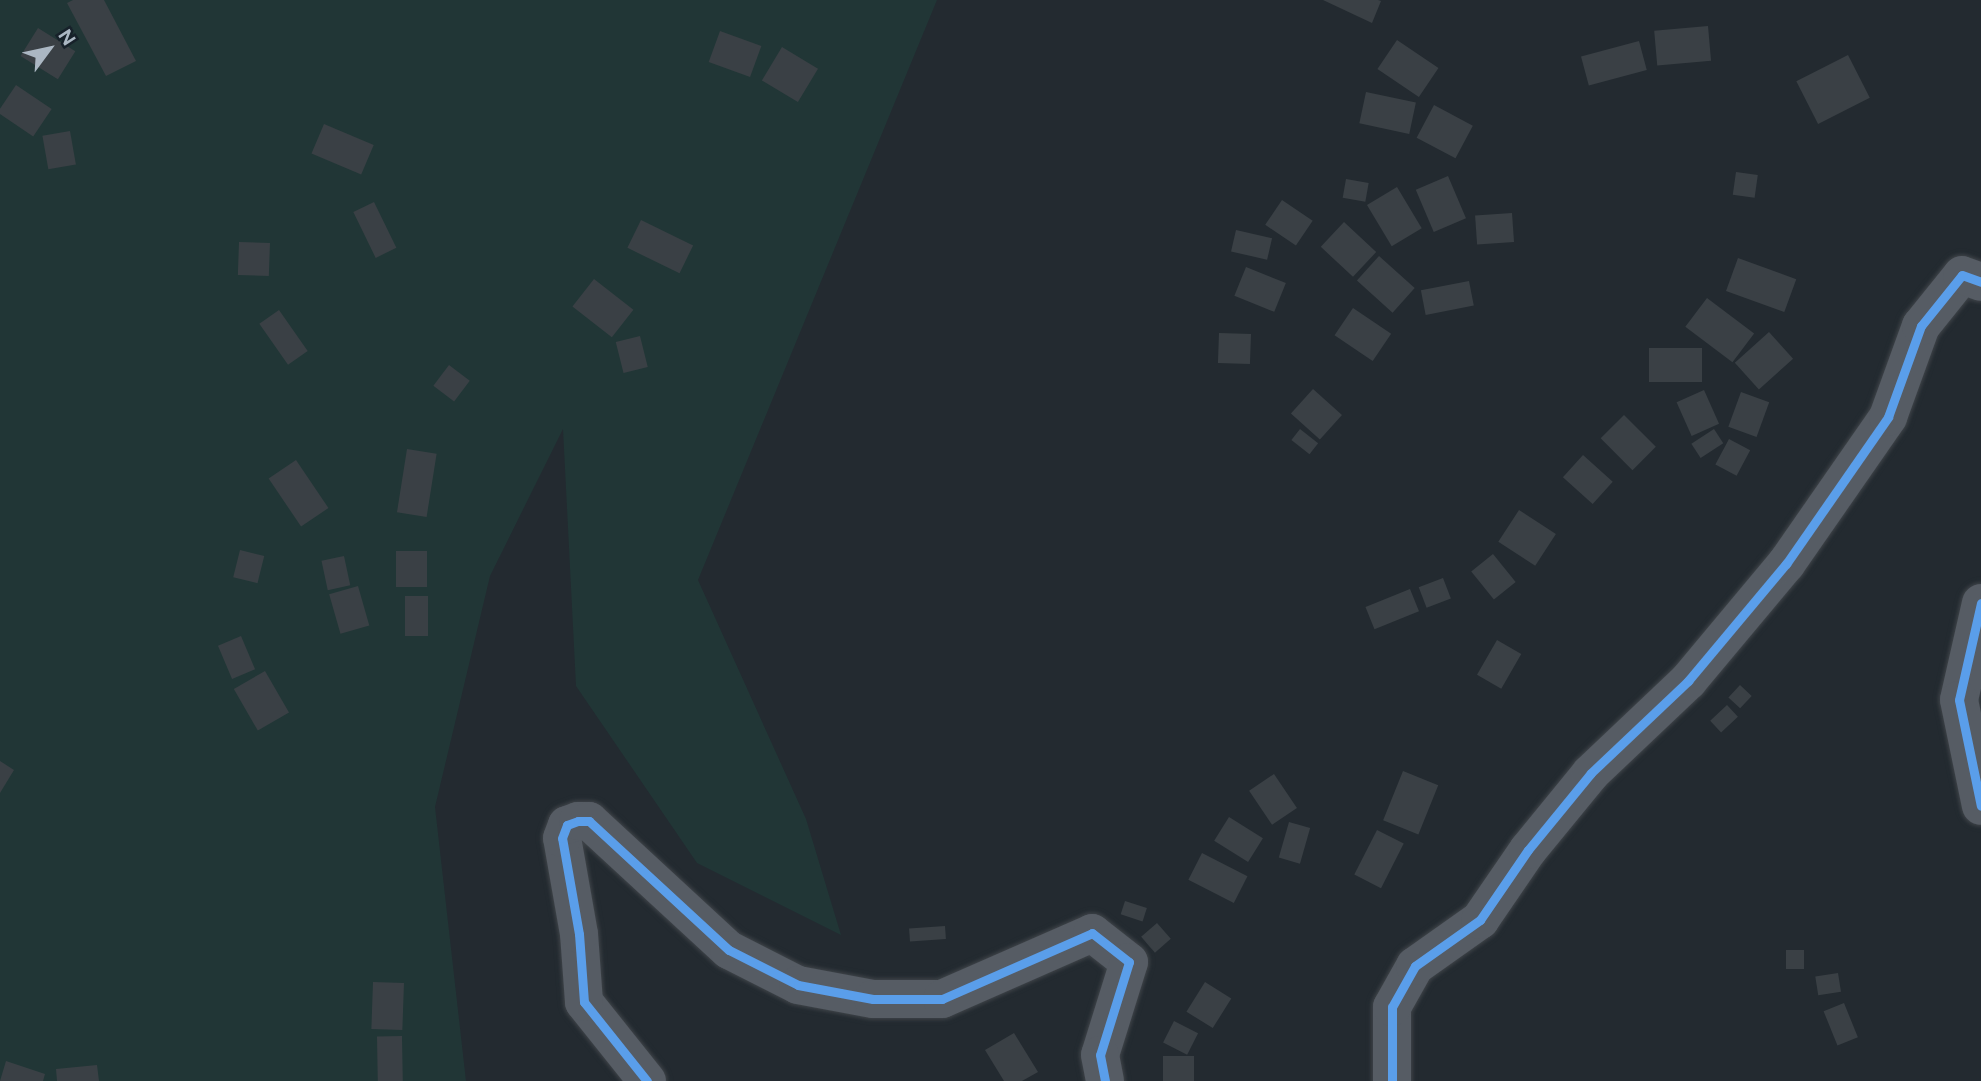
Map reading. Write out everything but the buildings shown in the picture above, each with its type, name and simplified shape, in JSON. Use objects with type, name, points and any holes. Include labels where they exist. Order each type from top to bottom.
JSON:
[{"type":"street","points":[[1392,1081],[1392,1007],[1415,966],[1480,920],[1528,850],[1591,773],[1688,681],[1786,564],[1888,417],[1921,326],[1962,275],[1981,282]]},
{"type":"street","points":[[1981,603],[1959,700],[1981,806]]},
{"type":"street","points":[[647,1081],[584,1002],[579,934],[562,838],[567,825],[578,821],[589,821],[729,950],[798,985],[873,999],[942,999],[1092,933],[1129,962],[1100,1055],[1105,1081]]},
{"type":"green space","points":[[0,0],[937,0],[698,580],[806,819],[841,935],[697,863],[576,686],[563,429],[490,576],[435,807],[466,1081],[0,1081]]},
{"type":"cycle path","points":[[1392,1081],[1392,1007],[1415,966],[1480,920],[1528,850],[1591,773],[1688,681],[1786,564],[1888,417],[1921,326],[1962,275],[1981,282]]},
{"type":"cycle path","points":[[1981,603],[1959,700],[1981,806]]},
{"type":"cycle path","points":[[647,1081],[584,1002],[579,934],[562,838],[567,825],[578,821],[589,821],[729,950],[798,985],[873,999],[942,999],[1092,933],[1129,962],[1100,1055],[1105,1081]]}]
